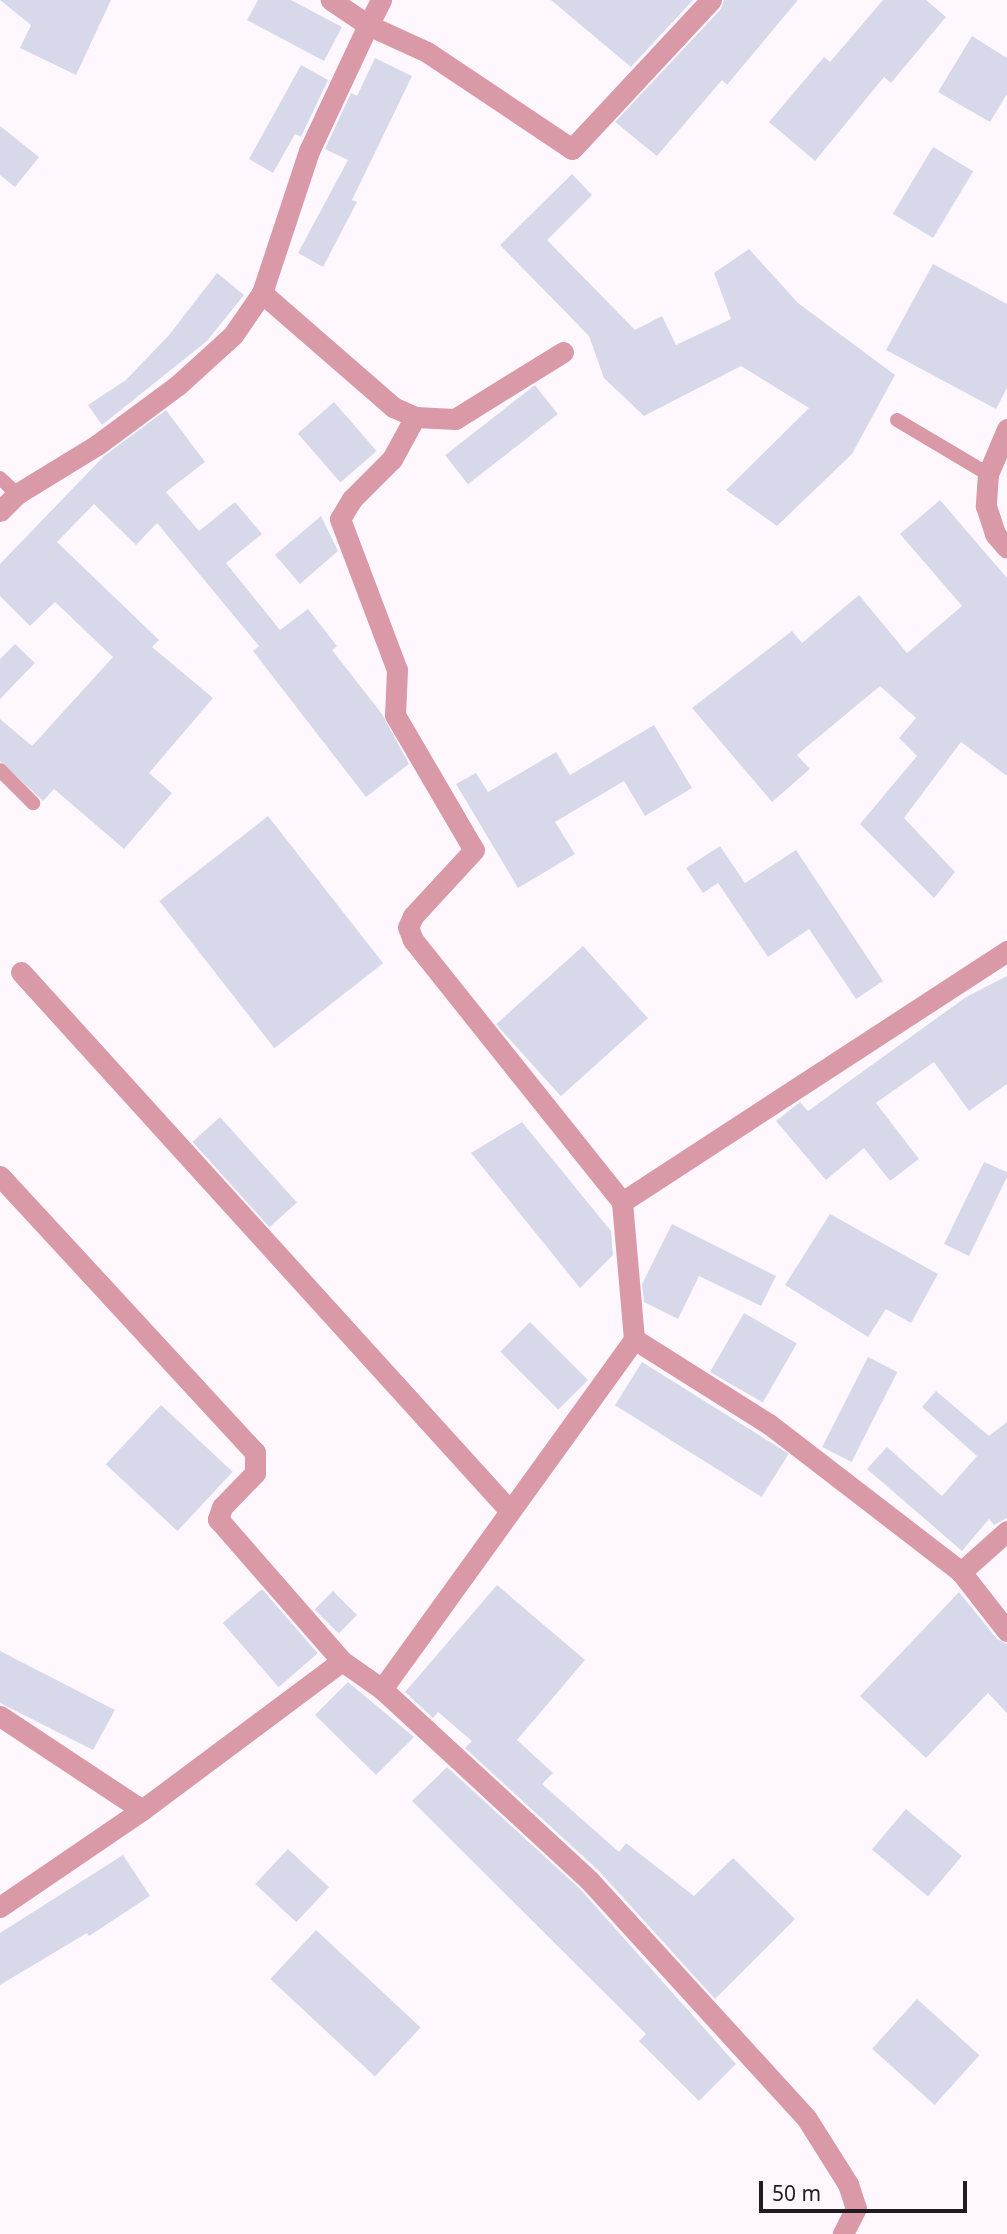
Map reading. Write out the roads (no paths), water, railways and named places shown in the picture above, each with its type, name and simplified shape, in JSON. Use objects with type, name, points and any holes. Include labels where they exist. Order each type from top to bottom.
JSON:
[{"type":"street","points":[[331,0],[368,25],[427,52],[572,149],[711,0]]},
{"type":"street","points":[[0,511],[17,494],[97,445],[178,385],[233,335],[262,293],[309,151],[381,0]]},
{"type":"street","points":[[262,293],[393,407],[415,417],[455,419],[563,352]]},
{"type":"street","points":[[382,1689],[634,1339],[622,1202],[413,940],[408,927],[412,916],[474,850],[396,715],[397,670],[340,519],[352,499],[392,459],[415,417]]},
{"type":"street","points":[[1007,429],[988,474],[986,506],[995,534],[1007,548]]},
{"type":"street","points":[[622,1202],[1007,951]]},
{"type":"street","points":[[22,972],[510,1511]]},
{"type":"street","points":[[0,1176],[255,1452],[255,1473],[222,1507],[218,1519],[342,1661],[382,1689],[589,1880],[807,2119],[852,2196],[856,2208],[843,2234]]},
{"type":"street","points":[[634,1339],[769,1424],[961,1572],[1007,1630]]},
{"type":"street","points":[[961,1572],[1007,1531]]},
{"type":"street","points":[[0,1907],[142,1810],[342,1661]]},
{"type":"street","points":[[0,1716],[142,1810]]},
{"type":"lane","points":[[897,420],[988,474]]},
{"type":"lane","points":[[0,478],[17,494]]},
{"type":"lane","points":[[0,770],[33,803]]}]
